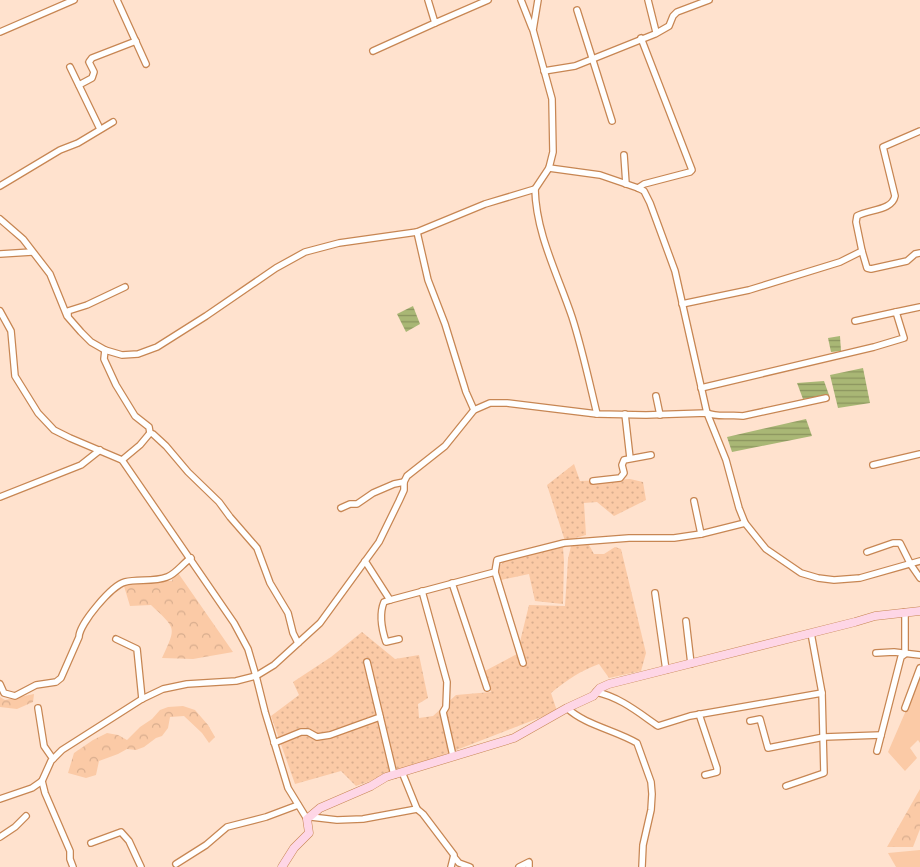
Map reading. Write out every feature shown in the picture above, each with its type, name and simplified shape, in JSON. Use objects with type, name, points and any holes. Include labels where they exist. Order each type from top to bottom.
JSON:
[{"type":"street","points":[[0,32],[74,0]]},
{"type":"street","points":[[118,0],[146,64]]},
{"type":"street","points":[[428,0],[435,23]]},
{"type":"street","points":[[373,51],[488,0]]},
{"type":"street","points":[[521,0],[533,30],[552,98],[553,152],[549,168],[536,189],[536,206],[551,263],[572,318],[597,414]]},
{"type":"street","points":[[533,30],[538,0]]},
{"type":"street","points":[[648,0],[656,32]]},
{"type":"street","points":[[544,71],[575,66],[656,32],[669,26],[677,12],[709,0]]},
{"type":"street","points":[[577,10],[612,121]]},
{"type":"street","points":[[638,188],[644,184],[692,170],[641,38]]},
{"type":"street","points":[[79,85],[92,78],[94,72],[89,62],[92,58],[136,41]]},
{"type":"street","points":[[70,67],[100,130]]},
{"type":"street","points":[[0,186],[60,150],[78,143],[113,122]]},
{"type":"street","points":[[920,132],[883,147],[894,201],[889,206],[857,216],[856,222],[867,268],[871,269],[907,261],[915,254],[920,253]]},
{"type":"street","points":[[624,155],[626,184]]},
{"type":"street","points":[[549,168],[600,175],[644,191],[675,272],[707,413],[726,460],[739,508],[745,523],[766,550],[800,573],[834,580],[860,578],[920,561]]},
{"type":"street","points":[[0,219],[23,239],[50,274],[68,316],[86,337],[105,350],[122,355],[138,354],[157,347],[276,268],[305,252],[338,243],[417,232],[485,204],[536,189]]},
{"type":"street","points":[[417,232],[428,280],[445,324],[466,392],[474,410]]},
{"type":"street","points":[[682,304],[749,290],[840,262],[862,251]]},
{"type":"street","points":[[0,254],[32,252]]},
{"type":"street","points":[[68,316],[68,311],[87,305],[125,287]]},
{"type":"street","points":[[855,321],[920,307]]},
{"type":"street","points":[[0,311],[11,331],[15,376],[38,413],[54,430],[122,460],[234,622],[248,649],[288,788],[298,805],[309,818],[337,820],[364,819],[417,809]]},
{"type":"street","points":[[701,388],[902,339],[904,336],[896,312]]},
{"type":"street","points":[[105,350],[104,359],[116,384],[135,416],[149,427],[150,433],[140,445],[122,460]]},
{"type":"street","points":[[656,396],[660,415]]},
{"type":"street","points":[[0,799],[32,788],[42,781],[53,759],[62,750],[142,699],[163,689],[187,684],[236,681],[256,676],[274,665],[320,623],[365,561],[388,526],[404,490],[404,482],[407,476],[445,446],[474,410],[490,403],[507,403],[597,414],[660,415],[707,413],[716,416],[734,414],[743,416],[826,398]]},
{"type":"street","points":[[624,414],[630,458]]},
{"type":"street","points":[[150,433],[166,446],[188,472],[219,502],[257,548],[270,583],[288,613],[293,634],[298,643]]},
{"type":"street","points":[[0,497],[81,465],[100,450]]},
{"type":"street","points":[[873,465],[920,454]]},
{"type":"street","points":[[593,481],[623,476],[622,462],[630,458],[651,456]]},
{"type":"street","points":[[341,508],[346,505],[357,504],[373,493],[404,482]]},
{"type":"street","points":[[694,501],[701,534]]},
{"type":"street","points":[[523,663],[495,572],[497,560],[564,543],[629,538],[674,538],[701,534],[745,523]]},
{"type":"street","points":[[867,552],[893,543],[900,543],[920,578]]},
{"type":"street","points":[[0,684],[4,693],[14,696],[36,685],[52,684],[61,678],[69,663],[79,637],[79,632],[84,624],[112,590],[124,582],[169,577],[191,558]]},
{"type":"street","points":[[365,561],[390,600]]},
{"type":"street","points":[[399,639],[386,642],[380,611],[384,602],[495,572]]},
{"type":"street","points":[[452,584],[487,688]]},
{"type":"street","points":[[422,592],[448,682],[446,707],[443,712],[453,756]]},
{"type":"street","points":[[655,593],[666,670]]},
{"type":"street","points":[[282,867],[294,848],[308,832],[309,818],[320,808],[371,786],[386,777],[514,738],[567,708],[593,696],[600,688],[609,684],[811,634],[875,616],[920,611]]},
{"type":"street","points":[[877,751],[901,657],[905,654],[905,612]]},
{"type":"street","points":[[686,621],[691,664]]},
{"type":"street","points":[[786,786],[824,774],[822,693],[811,634]]},
{"type":"street","points":[[116,639],[137,649],[142,699]]},
{"type":"street","points":[[876,653],[920,655]]},
{"type":"street","points":[[367,662],[394,775]]},
{"type":"street","points":[[905,708],[920,668]]},
{"type":"street","points":[[596,692],[607,694],[621,701],[658,726],[699,714],[822,693]]},
{"type":"street","points":[[38,708],[44,746],[53,759]]},
{"type":"street","points":[[567,708],[575,716],[622,734],[637,742],[652,794],[651,810],[642,845],[642,867]]},
{"type":"street","points":[[699,714],[718,768],[718,772],[705,775]]},
{"type":"street","points":[[274,743],[301,732],[308,732],[317,737],[330,735],[380,717]]},
{"type":"street","points":[[750,720],[760,719],[768,748],[824,737],[881,735]]},
{"type":"street","points":[[402,772],[417,809],[423,814],[459,863],[470,867]]},
{"type":"street","points":[[42,781],[45,793],[70,851],[70,859],[74,867]]},
{"type":"street","points":[[176,864],[206,845],[227,826],[266,817],[298,805]]},
{"type":"street","points":[[0,837],[15,827],[26,816]]},
{"type":"street","points":[[91,843],[121,832],[129,840],[141,867]]},
{"type":"street","points":[[451,867],[454,856]]},
{"type":"street","points":[[520,867],[529,862],[529,867]]},
{"type":"green space","points":[[574,464],[580,481],[630,479],[643,482],[646,500],[614,516],[597,502],[584,503],[586,535],[565,541],[547,485]]},
{"type":"green space","points":[[589,545],[594,554],[604,554],[615,547],[621,549],[646,653],[641,671],[609,678],[599,664],[574,676],[551,693],[557,711],[428,761],[356,786],[341,771],[295,784],[271,716],[299,695],[293,682],[331,657],[362,632],[395,659],[419,655],[428,698],[418,704],[419,718],[433,716],[456,695],[491,692],[483,672],[517,654],[529,605],[565,606],[568,559],[571,546]]},
{"type":"green space","points":[[563,547],[563,604],[535,601],[529,574],[501,580],[497,569],[503,562]]},
{"type":"green space","points":[[176,570],[233,652],[193,659],[162,658],[170,640],[172,628],[151,605],[130,606],[124,586],[172,581]]},
{"type":"green space","points":[[920,678],[920,743],[918,740],[910,748],[917,758],[905,771],[888,752]]},
{"type":"green space","points":[[34,694],[33,702],[17,709],[0,707],[0,697],[5,700]]},
{"type":"green space","points":[[183,706],[195,710],[208,725],[215,737],[209,743],[202,733],[184,716],[170,717],[168,728],[162,736],[144,747],[136,750],[127,749],[99,761],[96,775],[86,778],[68,773],[74,753],[93,740],[107,733],[118,735],[127,740],[160,710],[168,707]]},
{"type":"green space","points":[[920,789],[920,829],[913,847],[887,847]]},
{"type":"green space","points":[[920,850],[920,867],[896,867],[888,853]]},
{"type":"shaded area","points":[[413,306],[420,324],[406,332],[397,314]]},
{"type":"shaded area","points":[[840,336],[841,351],[831,352],[828,338]]},
{"type":"shaded area","points":[[863,368],[870,403],[838,408],[830,375]]},
{"type":"shaded area","points":[[824,381],[829,395],[803,399],[797,383]]},
{"type":"shaded area","points":[[806,419],[812,436],[732,452],[727,437]]}]
